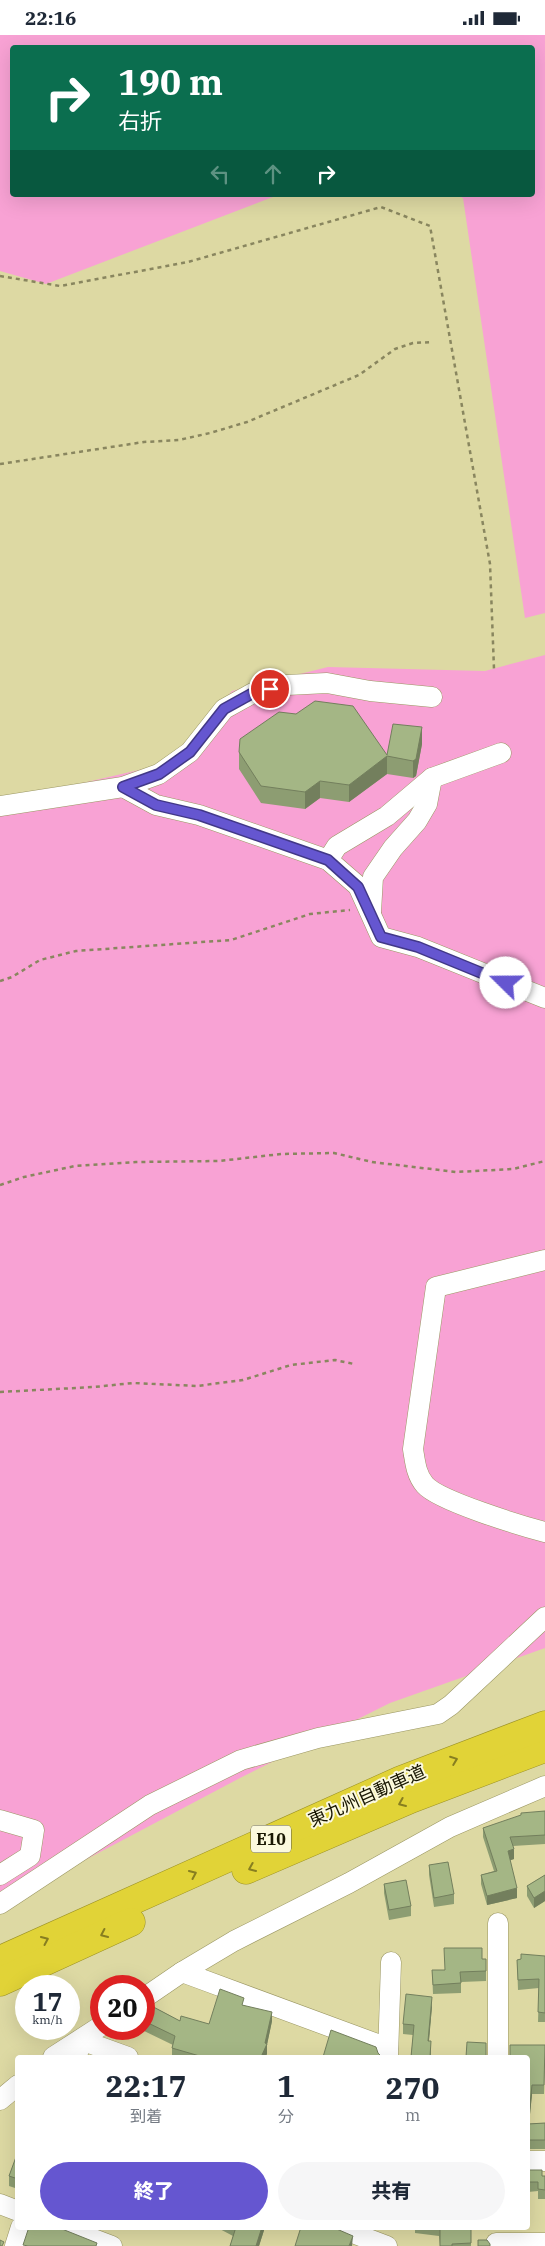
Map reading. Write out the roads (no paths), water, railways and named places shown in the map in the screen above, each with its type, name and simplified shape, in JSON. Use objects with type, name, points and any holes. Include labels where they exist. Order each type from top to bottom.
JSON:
[{"type":"highway","name":"東九州自動車道","points":[[0,1960],[401,1780],[545,1725]]},
{"type":"highway","name":"東九州自動車道","points":[[0,1982],[196,1892],[411,1799],[545,1748]]},
{"type":"street","points":[[0,805],[123,787],[159,774],[190,752],[224,709],[253,693],[287,685],[327,683],[370,691],[432,697]]},
{"type":"street","points":[[328,860],[337,846],[387,816],[432,778],[501,753]]},
{"type":"street","points":[[370,917],[373,877],[428,804],[432,778]]},
{"type":"street","points":[[123,787],[156,805],[199,815],[328,860],[358,887],[370,917],[381,937],[418,947],[545,998]]},
{"type":"street","points":[[545,1260],[436,1287],[414,1449],[416,1469],[425,1485],[436,1493],[507,1522],[545,1532]]},
{"type":"street","points":[[0,1904],[150,1805],[241,1760],[318,1738],[438,1714],[451,1705],[545,1617]]},
{"type":"street","points":[[155,1990],[234,1941],[349,1883],[450,1827],[545,1786]]},
{"type":"street","points":[[0,1820],[34,1830],[30,1856],[0,1875]]},
{"type":"street","points":[[498,1923],[498,2055]]},
{"type":"street","points":[[182,1972],[388,2053],[390,1962]]},
{"type":"street","points":[[79,2049],[90,2038]]},
{"type":"street","points":[[60,2055],[79,2049],[116,2055]]},
{"type":"street","points":[[0,2100],[15,2088]]},
{"type":"street","points":[[530,2161],[545,2161]]},
{"type":"street","points":[[0,2204],[15,2210]]},
{"type":"street","points":[[15,2246],[21,2230]]},
{"type":"street","points":[[70,2230],[112,2246]]},
{"type":"street","points":[[348,2230],[386,2241]]},
{"type":"street","points":[[496,2239],[545,2243]]}]
